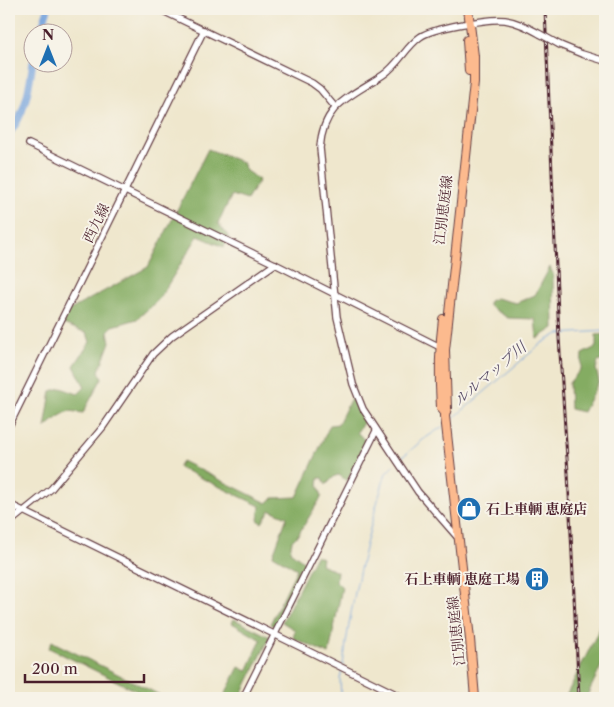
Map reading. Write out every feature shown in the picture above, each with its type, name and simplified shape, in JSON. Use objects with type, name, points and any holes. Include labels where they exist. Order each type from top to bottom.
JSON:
[{"type":"main road","name":"江別恵庭線","points":[[463,9],[467,24]]},
{"type":"main road","name":"江別恵庭線","points":[[468,9],[469,80],[442,349],[441,408],[445,414],[475,698]]},
{"type":"street","points":[[159,9],[312,83],[320,89],[335,107]]},
{"type":"street","points":[[459,539],[418,492],[376,431],[363,409],[353,384],[340,336],[335,294],[320,148],[324,125],[335,107],[385,74],[420,37],[430,31],[494,20],[507,20],[523,25],[582,54],[605,61]]},
{"type":"street","name":"西九線","points":[[9,426],[10,418],[204,30]]},
{"type":"street","points":[[29,144],[275,264],[442,349]]},
{"type":"street","points":[[9,523],[51,489],[103,427],[159,347],[275,264]]},
{"type":"street","points":[[243,698],[376,431]]},
{"type":"street","points":[[9,504],[404,698]]},
{"type":"green space","points":[[208,149],[242,162],[245,170],[259,180],[247,200],[232,195],[218,223],[229,237],[224,247],[198,236],[159,299],[137,319],[113,326],[108,331],[110,342],[99,371],[102,378],[83,413],[69,411],[45,428],[51,391],[61,388],[78,394],[85,387],[74,366],[90,342],[87,333],[63,324],[68,311],[148,267]]},
{"type":"green space","points":[[550,267],[553,274],[554,328],[537,339],[535,319],[508,318],[489,306],[489,301],[496,298],[516,303],[535,295]]},
{"type":"green space","points":[[605,334],[605,359],[598,362],[596,369],[599,381],[583,412],[570,409],[569,383],[581,369],[582,354],[596,347],[596,335]]},
{"type":"green space","points":[[351,398],[365,420],[357,432],[366,442],[347,481],[339,475],[335,476],[326,485],[323,478],[319,478],[318,485],[322,496],[298,535],[292,541],[290,551],[306,563],[276,627],[270,624],[297,569],[273,555],[287,517],[270,510],[262,523],[258,520],[260,506],[178,467],[182,461],[267,503],[273,498],[297,497],[330,425],[338,424]]},
{"type":"green space","points":[[316,555],[322,558],[321,564],[337,572],[336,581],[342,587],[329,654],[293,638],[295,630],[282,622]]},
{"type":"green space","points":[[605,601],[605,658],[586,698],[565,698],[598,632]]},
{"type":"green space","points":[[234,619],[270,637],[240,698],[223,698],[239,667],[247,671],[261,640],[232,623]]},
{"type":"green space","points":[[52,641],[166,698],[151,698],[49,648]]},
{"type":"waterway","points":[[43,22],[48,9]]},
{"type":"waterway","points":[[9,134],[23,109],[31,72]]},
{"type":"waterway","points":[[9,125],[13,130]]},
{"type":"waterway","name":"ルルマップ川","points":[[449,422],[542,343],[558,334],[605,331]]},
{"type":"waterway","name":"ルルマップ川","points":[[400,459],[442,427]]},
{"type":"waterway","name":"ルルマップ川","points":[[343,665],[350,616],[372,520],[386,473],[394,465]]},
{"type":"waterway","name":"ルルマップ川","points":[[341,698],[340,679],[342,670]]},
{"type":"railway","points":[[545,9],[559,338],[579,698]]},
{"type":"place","name":"石上車輌 恵庭店","points":[[469,509]]},
{"type":"place","name":"石上車輌 恵庭工場","points":[[537,579]]}]
